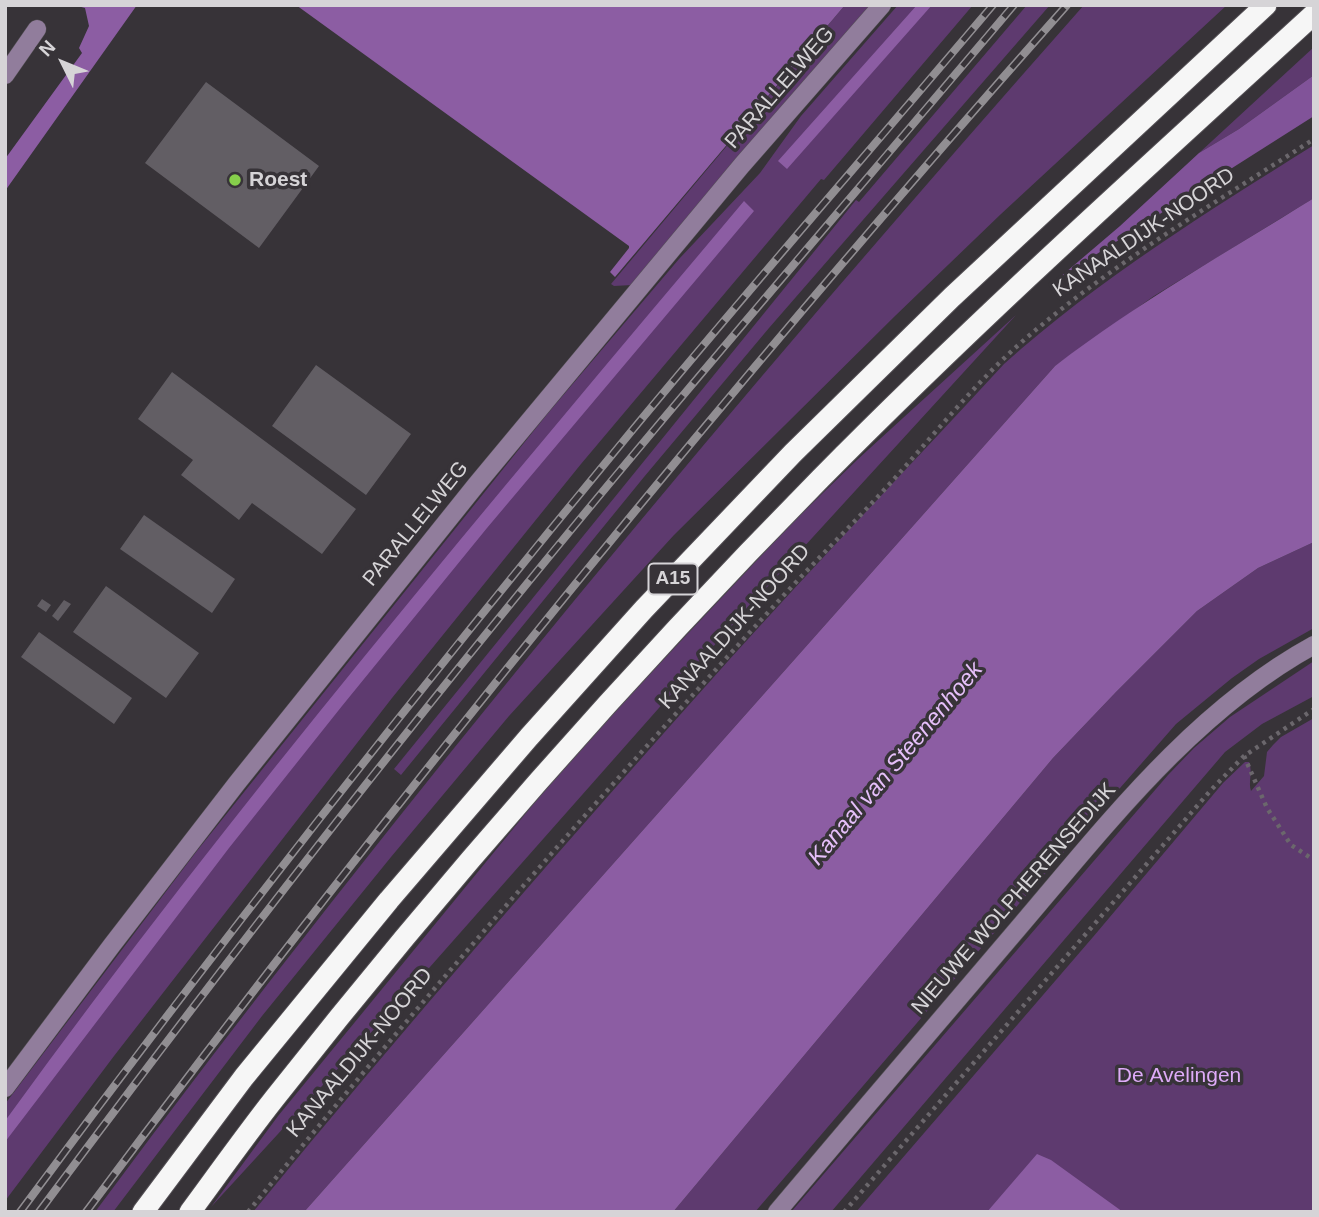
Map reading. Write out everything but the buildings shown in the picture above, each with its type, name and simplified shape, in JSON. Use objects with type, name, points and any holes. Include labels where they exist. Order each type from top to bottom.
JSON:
[{"type":"highway","name":"A15","points":[[143,1212],[244,1077],[389,900],[529,737],[644,609],[793,453],[952,297],[1266,5]]},
{"type":"highway","name":"A15","points":[[190,1212],[272,1101],[408,933],[671,636],[820,479],[968,333],[1314,14]]},
{"type":"street","name":"PARALLELWEG","points":[[5,1088],[237,783],[484,475],[742,165],[883,5]]},
{"type":"street","points":[[5,75],[37,30]]},
{"type":"street","name":"NIEUWE WOLPHERENSEDIJK","points":[[777,1212],[1128,799],[1222,708],[1285,661],[1314,645]]},
{"type":"path","name":"KANAALDIJK-NOORD","points":[[248,1212],[424,1001],[655,737],[1003,358],[1116,268],[1314,139]]},
{"type":"path","points":[[844,1212],[1202,800],[1244,756],[1314,709]]},
{"type":"path","points":[[1244,756],[1267,808],[1291,845],[1314,860]]},
{"type":"green space","points":[[845,5],[871,5],[632,285],[611,284]]},
{"type":"green space","points":[[898,5],[973,5],[824,180],[821,179],[581,464],[392,698],[5,1201],[5,1104],[196,852],[548,413],[679,259],[760,173],[801,116]]},
{"type":"green space","points":[[1027,5],[1050,5],[769,328],[401,775],[394,769],[856,200],[859,202]]},
{"type":"green space","points":[[1084,5],[1227,5],[1001,214],[674,535],[509,716],[391,857],[262,1016],[113,1212],[95,1212],[332,902],[576,598],[828,299]]},
{"type":"green space","points":[[1314,47],[1314,75],[1239,129],[1199,153]]},
{"type":"green space","points":[[1314,145],[1314,198],[1154,296],[1055,366],[304,1212],[253,1212],[429,1002],[608,796],[763,623],[1004,364],[1077,303],[1116,275],[1194,221]]},
{"type":"green space","points":[[1016,315],[727,631],[399,1002],[211,1207],[278,1116],[549,785],[599,728],[792,523]]},
{"type":"green space","points":[[1314,542],[1314,628],[1259,659],[1176,724],[755,1212],[673,1212],[1053,758],[1116,692],[1197,611],[1258,568]]},
{"type":"green space","points":[[1314,661],[1314,696],[1262,724],[1225,752],[831,1212],[791,1212],[1168,775],[1230,717]]},
{"type":"green space","name":"De Avelingen","points":[[1314,718],[1314,1212],[856,1212],[1223,783],[1245,762],[1249,762],[1251,791],[1264,776],[1267,752],[1273,745],[1281,737]]},
{"type":"shaded area","points":[[1314,75],[1314,116],[1059,278],[1199,153],[1239,129]]},
{"type":"water","points":[[74,5],[137,5],[5,191],[5,159],[82,53],[79,48],[89,26],[85,8]]},
{"type":"water","points":[[296,5],[845,5],[615,277],[610,272],[629,246]]},
{"type":"water","points":[[917,5],[932,5],[787,169],[778,161]]},
{"type":"water","name":"Kanaal van Steenenhoek","points":[[1314,198],[1314,542],[1258,568],[1197,611],[1116,692],[1053,758],[673,1212],[304,1212],[1055,366],[1150,299]]},
{"type":"water","points":[[744,201],[754,211],[487,528],[342,706],[229,848],[5,1142],[5,1121],[182,885],[366,654]]},
{"type":"water","points":[[1037,1154],[1051,1160],[1123,1212],[987,1212]]},
{"type":"railway","points":[[20,1212],[244,916],[474,625],[675,379],[993,5]]},
{"type":"railway","points":[[39,1212],[272,904],[451,677],[636,451],[1014,5]]},
{"type":"railway","points":[[86,1212],[322,903],[564,598],[812,299],[1067,5]]},
{"type":"place","name":"Roest","points":[[235,180]]}]
